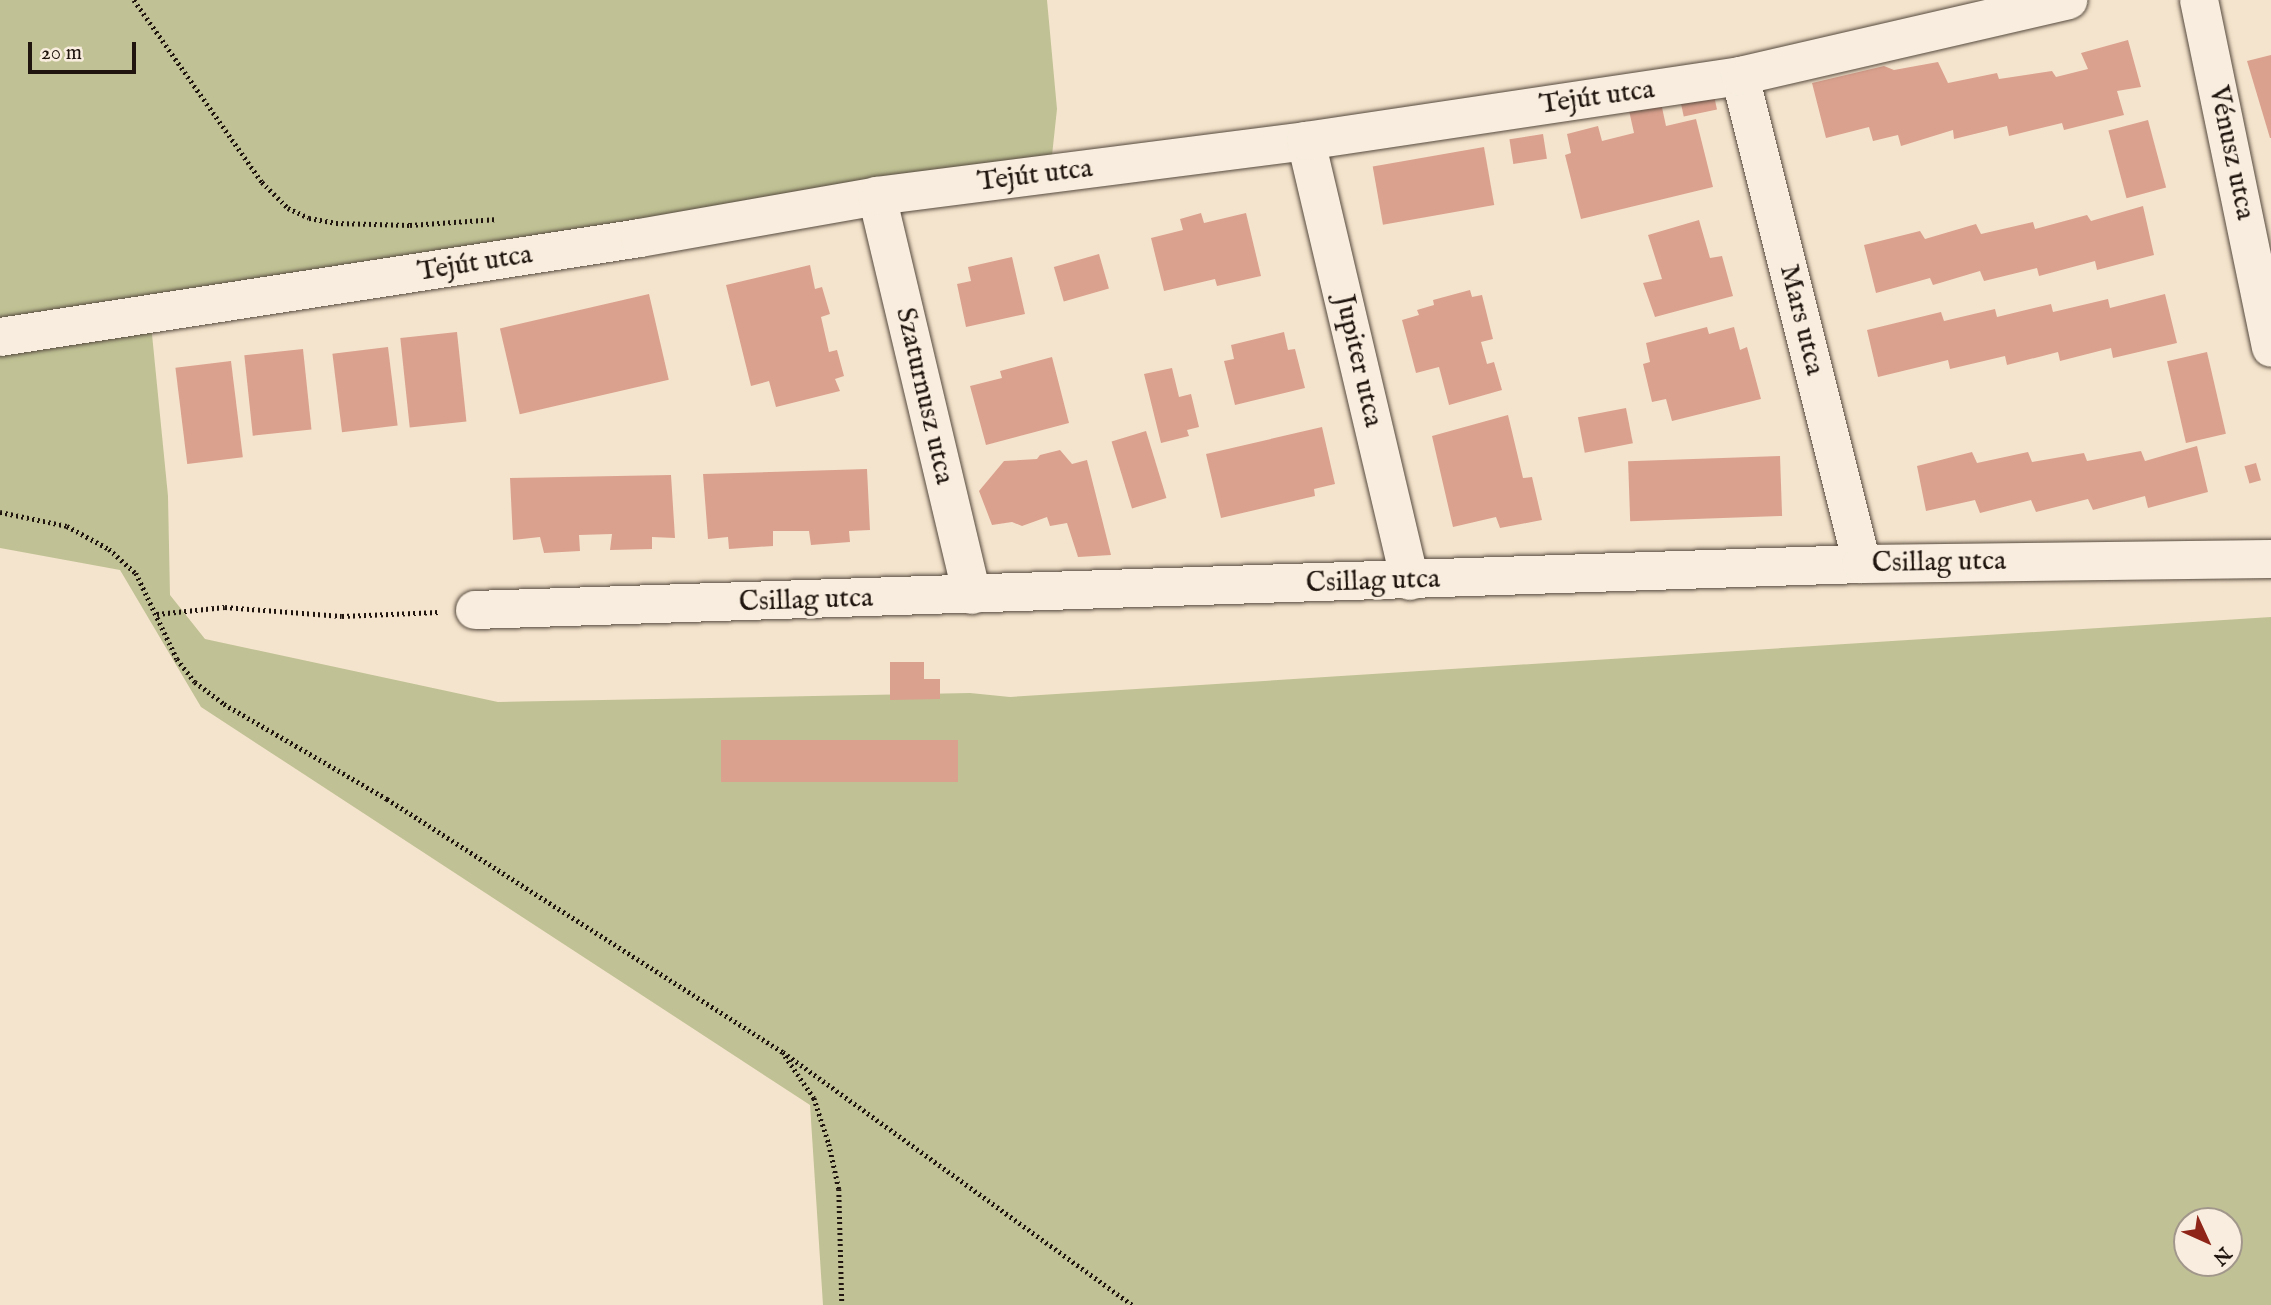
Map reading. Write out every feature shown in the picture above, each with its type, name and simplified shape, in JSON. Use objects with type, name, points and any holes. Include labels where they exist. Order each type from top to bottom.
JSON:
[{"type":"street","name":"Tejút utca","points":[[0,337],[613,242],[877,196],[1306,141],[1740,76],[2068,0]]},
{"type":"street","name":"Vénusz utca","points":[[2199,0],[2271,348]]},
{"type":"street","name":"Mars utca","points":[[1740,76],[1862,564]]},
{"type":"street","name":"Jupiter utca","points":[[1306,141],[1410,581]]},
{"type":"street","name":"Szaturnusz utca","points":[[877,196],[972,595]]},
{"type":"street","name":"Csillag utca","points":[[475,610],[1862,564],[2271,559]]},
{"type":"path","points":[[135,0],[262,182],[288,208],[309,218],[336,223],[410,225],[500,220]]},
{"type":"path","points":[[0,512],[67,526],[110,549],[136,573],[177,659],[195,682],[224,704],[387,799],[626,955],[783,1052],[1132,1305]]},
{"type":"path","points":[[157,614],[225,607],[342,616],[475,610]]},
{"type":"path","points":[[783,1052],[814,1098],[829,1144],[839,1189],[842,1305]]},
{"type":"green space","points":[[0,0],[1047,0],[1057,109],[1050,174],[150,314],[168,496],[170,595],[205,639],[498,702],[970,693],[1010,697],[2271,617],[2271,1305],[823,1305],[810,1105],[201,707],[120,570],[0,548]]},
{"type":"building","points":[[2128,40],[2141,87],[2117,91],[2124,115],[2064,130],[2062,123],[2009,136],[2007,126],[1954,139],[1953,130],[1901,146],[1898,135],[1873,141],[1869,127],[1826,138],[1812,83],[1884,66],[1894,70],[1938,62],[1948,83],[1997,73],[1999,79],[2052,71],[2056,77],[2088,69],[2081,53]]},
{"type":"building","points":[[2271,55],[2271,138],[2270,138],[2247,61]]},
{"type":"building","points":[[1712,86],[1717,109],[1684,117],[1679,93]]},
{"type":"building","points":[[1660,98],[1666,126],[1696,119],[1713,187],[1581,219],[1565,155],[1571,153],[1567,134],[1598,126],[1602,141],[1634,133],[1628,106]]},
{"type":"building","points":[[2148,120],[2166,188],[2127,198],[2108,131]]},
{"type":"building","points":[[1543,134],[1547,159],[1513,164],[1509,139]]},
{"type":"building","points":[[1484,147],[1494,205],[1383,225],[1373,167]]},
{"type":"building","points":[[2143,206],[2154,255],[2097,270],[2095,261],[2039,276],[2037,268],[1984,281],[1980,271],[1933,285],[1930,278],[1876,293],[1864,245],[1920,231],[1925,239],[1976,224],[1981,234],[2033,222],[2035,229],[2087,215],[2091,221]]},
{"type":"building","points":[[1201,213],[1204,223],[1246,213],[1261,276],[1217,286],[1215,279],[1164,291],[1151,238],[1183,230],[1180,219]]},
{"type":"building","points":[[1699,220],[1710,258],[1722,256],[1733,296],[1655,317],[1643,283],[1662,279],[1648,235]]},
{"type":"building","points":[[1099,254],[1109,289],[1064,302],[1054,267]]},
{"type":"building","points":[[1012,257],[1025,314],[966,327],[957,284],[971,281],[968,267]]},
{"type":"building","points":[[810,265],[815,289],[822,287],[830,314],[821,317],[829,352],[837,350],[844,376],[835,379],[840,391],[776,407],[769,381],[751,386],[726,285]]},
{"type":"building","points":[[1470,290],[1472,297],[1482,295],[1493,339],[1481,342],[1487,364],[1494,362],[1502,390],[1449,405],[1439,367],[1416,373],[1402,320],[1419,315],[1417,310],[1434,305],[1433,300]]},
{"type":"building","points":[[649,294],[669,380],[520,414],[500,328]]},
{"type":"building","points":[[2165,294],[2177,343],[2113,358],[2111,348],[2060,361],[2058,352],[2007,365],[2005,356],[1950,369],[1948,360],[1878,377],[1867,330],[1941,312],[1944,321],[1995,309],[1997,317],[2051,304],[2053,312],[2108,299],[2110,308]]},
{"type":"building","points":[[1707,327],[1709,334],[1734,327],[1740,350],[1747,347],[1761,399],[1672,421],[1666,399],[1652,402],[1643,364],[1650,362],[1646,343]]},
{"type":"building","points":[[457,332],[466,422],[410,427],[400,338]]},
{"type":"building","points":[[1284,332],[1288,350],[1295,349],[1305,388],[1235,405],[1224,361],[1234,359],[1231,345]]},
{"type":"building","points":[[388,347],[398,425],[342,432],[332,354]]},
{"type":"building","points":[[303,349],[311,430],[253,436],[244,355]]},
{"type":"building","points":[[2207,352],[2226,434],[2186,443],[2167,361]]},
{"type":"building","points":[[1052,357],[1069,423],[986,445],[970,386],[1002,378],[1000,371]]},
{"type":"building","points":[[231,361],[243,457],[187,464],[175,368]]},
{"type":"building","points":[[1172,368],[1179,397],[1191,394],[1199,427],[1187,430],[1189,436],[1161,443],[1144,374]]},
{"type":"building","points":[[1626,408],[1633,443],[1585,453],[1578,417]]},
{"type":"building","points":[[1508,415],[1523,478],[1532,477],[1542,520],[1500,528],[1496,517],[1453,527],[1432,436]]},
{"type":"building","points":[[1322,427],[1335,484],[1314,489],[1315,496],[1221,518],[1206,454]]},
{"type":"building","points":[[1146,431],[1166,498],[1132,508],[1112,442]]},
{"type":"building","points":[[2197,446],[2208,492],[2148,508],[2145,496],[2093,510],[2088,499],[2036,512],[2031,500],[1980,513],[1975,500],[1926,511],[1917,466],[1972,452],[1977,463],[2028,452],[2032,462],[2084,453],[2087,461],[2141,451],[2145,461]]},
{"type":"building","points":[[1060,450],[1072,464],[1087,460],[1111,555],[1078,557],[1067,523],[1050,526],[1047,517],[1022,526],[1012,522],[992,525],[979,491],[1004,461],[1037,459],[1040,455]]},
{"type":"building","points":[[1780,456],[1782,516],[1630,521],[1628,461]]},
{"type":"building","points":[[2256,463],[2261,480],[2249,484],[2244,466]]},
{"type":"building","points":[[867,469],[870,530],[849,531],[850,542],[811,545],[809,531],[773,531],[773,546],[729,549],[728,537],[708,539],[703,474]]},
{"type":"building","points":[[671,475],[675,538],[652,537],[652,549],[610,550],[612,534],[579,535],[580,551],[544,553],[540,537],[513,540],[510,478]]},
{"type":"building","points":[[890,662],[924,662],[924,679],[940,679],[940,699],[890,700]]},
{"type":"building","points":[[721,740],[958,740],[958,782],[721,782]]}]
